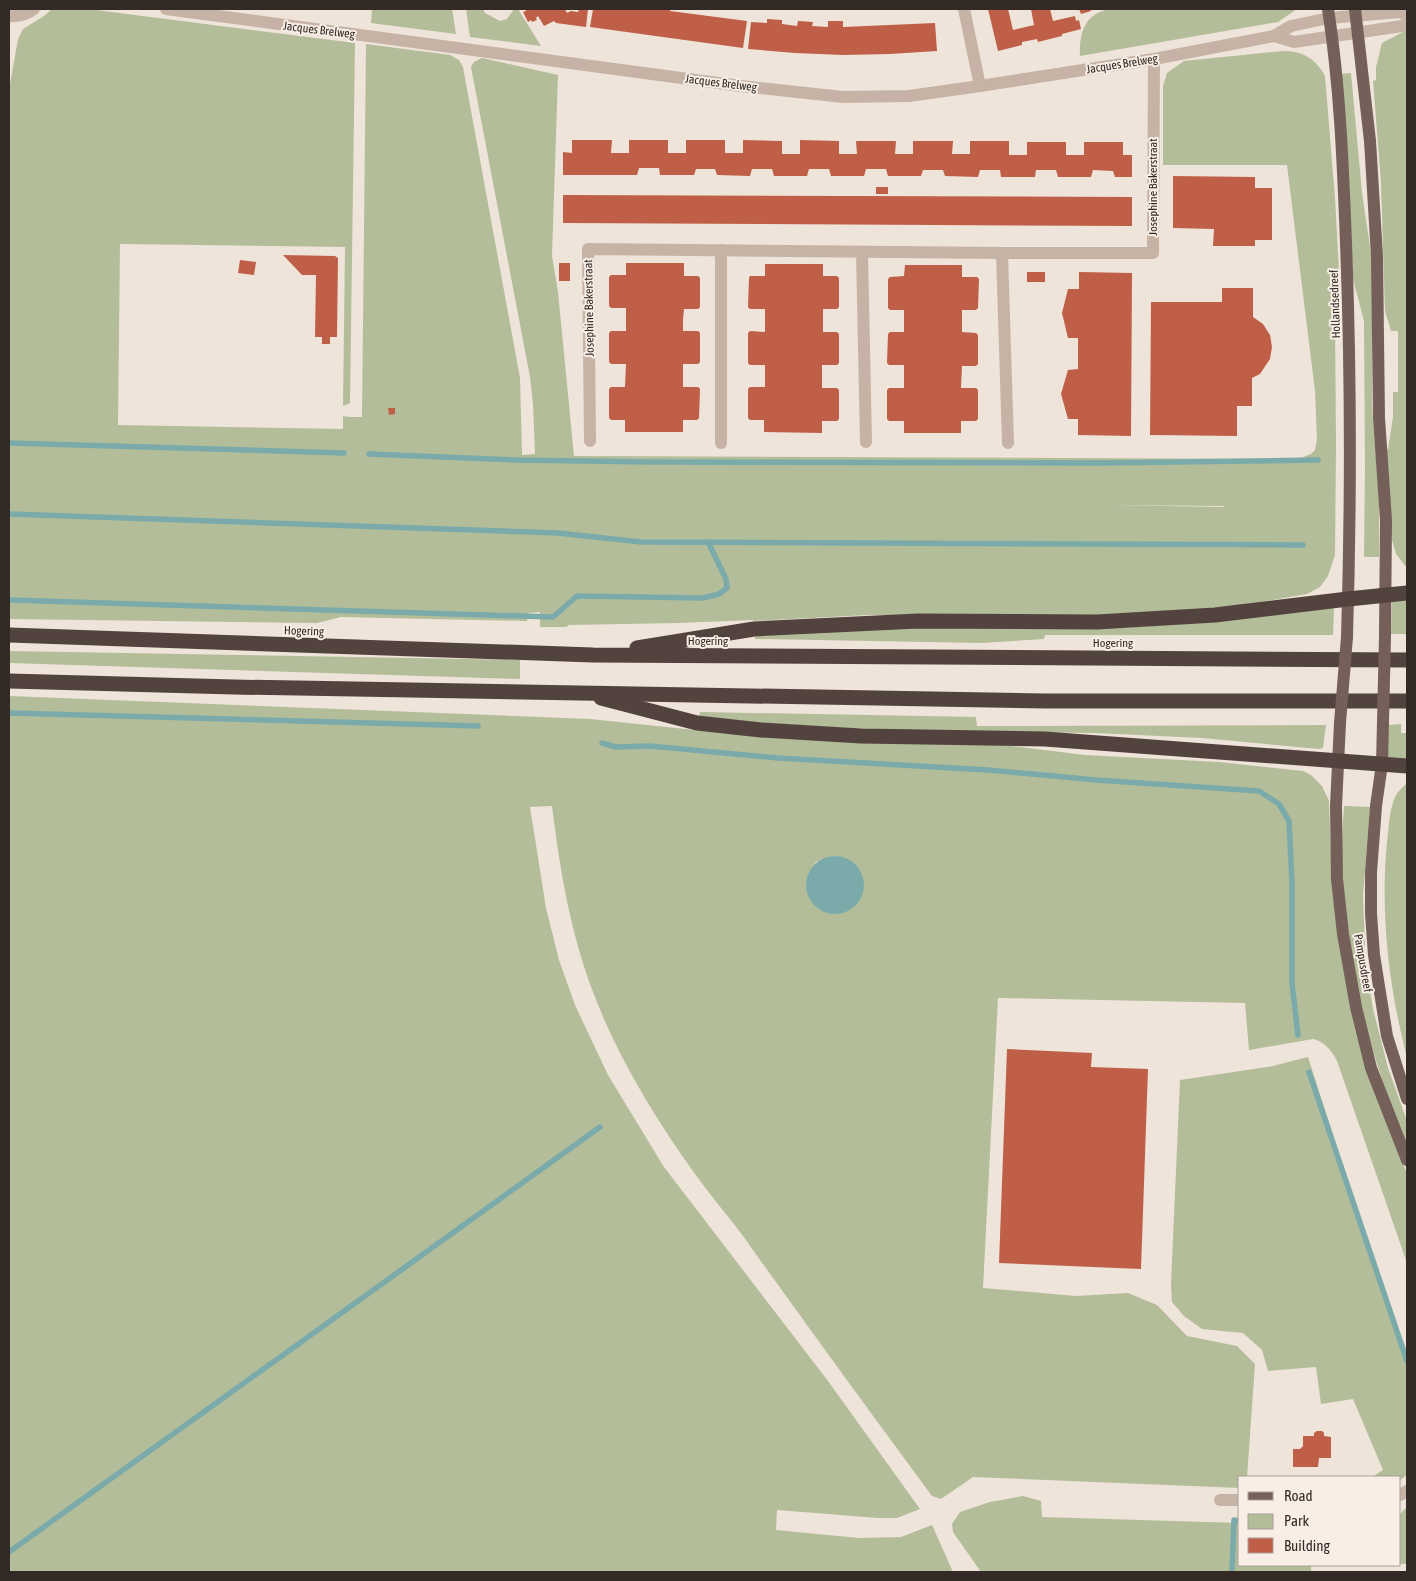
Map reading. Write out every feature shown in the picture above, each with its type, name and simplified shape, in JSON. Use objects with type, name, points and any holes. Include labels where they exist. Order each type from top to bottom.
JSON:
[{"type":"highway","points":[[593,655],[754,630],[918,621],[1097,622],[1215,615],[1407,593]]},
{"type":"highway","name":"Hogering","points":[[9,635],[593,655],[1407,660]]},
{"type":"highway","points":[[9,681],[234,687],[1046,701],[1407,701]]},
{"type":"highway","points":[[578,692],[697,723],[761,730],[861,736],[1045,739],[1407,766]]},
{"type":"main road","points":[[1355,12],[1370,142],[1376,248],[1379,418],[1386,520],[1387,595]]},
{"type":"main road","name":"Hollandsedreef","points":[[1328,13],[1343,165],[1350,327],[1348,599],[1340,723]]},
{"type":"main road","name":"Pampusdreef","points":[[1387,595],[1382,764],[1376,806],[1372,872],[1372,914],[1374,955],[1387,1036],[1407,1100]]},
{"type":"main road","name":"Pampusdreef","points":[[1340,723],[1336,806],[1337,879],[1343,934],[1356,1007],[1371,1068],[1407,1160]]},
{"type":"street","points":[[9,17],[28,14],[34,9]]},
{"type":"street","name":"Jacques Brelweg","points":[[166,9],[741,86],[843,97],[909,96],[1154,59],[1274,36],[1292,26],[1328,13],[1400,12],[1407,15]]},
{"type":"street","points":[[964,9],[980,86]]},
{"type":"street","name":"Jacques Brelweg","points":[[1274,36],[1294,42],[1358,34],[1402,26],[1407,23]]},
{"type":"street","name":"Josephine Bakerstraat","points":[[590,441],[588,249],[1154,253],[1154,59]]},
{"type":"street","points":[[721,250],[721,443]]},
{"type":"street","points":[[862,252],[866,442]]},
{"type":"street","points":[[1002,253],[1008,442]]},
{"type":"street","points":[[1220,1500],[1238,1500]]},
{"type":"green space","points":[[52,9],[88,9],[355,43],[350,403],[343,406],[345,247],[120,244],[118,425],[343,429],[343,416],[362,417],[366,44],[450,55],[459,60],[463,67],[520,378],[522,455],[535,454],[530,377],[471,67],[474,62],[482,58],[558,75],[552,256],[558,292],[574,456],[1291,459],[1311,454],[1315,450],[1317,439],[1315,391],[1287,165],[1163,165],[1163,86],[1167,73],[1184,61],[1283,51],[1302,54],[1313,60],[1325,76],[1340,290],[1335,321],[1335,555],[1328,576],[1320,587],[1307,594],[1201,610],[1125,615],[868,615],[753,621],[568,625],[567,627],[540,627],[540,612],[528,613],[527,621],[341,617],[317,623],[9,619],[9,90],[18,39],[23,29]],"holes":[[[1104,505],[1224,506],[1224,507]]]},
{"type":"green space","points":[[372,9],[452,9],[456,34],[371,23]]},
{"type":"green space","points":[[466,9],[483,9],[485,13],[500,21],[507,19],[514,9],[518,9],[541,46],[470,37]]},
{"type":"green space","points":[[1110,9],[1297,9],[1278,22],[1080,56],[1082,32],[1085,26],[1094,15]]},
{"type":"green space","points":[[1407,30],[1407,568],[1396,554],[1392,540],[1385,450],[1388,449],[1393,417],[1393,392],[1398,392],[1398,331],[1391,331],[1385,311],[1381,182],[1373,81],[1376,80],[1376,67],[1382,43]]},
{"type":"green space","points":[[1351,73],[1362,193],[1372,260],[1372,407],[1379,496],[1379,557],[1364,557],[1364,321],[1353,279],[1341,74]]},
{"type":"green space","points":[[1407,600],[1407,634],[1391,634],[1392,602]]},
{"type":"green space","points":[[1334,606],[1333,635],[1045,635],[1044,639],[981,643],[755,639],[755,635],[886,628],[1146,627]]},
{"type":"green space","points":[[9,651],[520,660],[520,679],[9,663]]},
{"type":"green space","points":[[9,696],[590,719],[714,732],[1003,745],[1085,755],[1219,762],[1303,771],[1311,775],[1322,786],[1329,801],[1331,857],[1379,1104],[1407,1174],[1407,1263],[1337,1061],[1333,1053],[1324,1044],[1313,1039],[1249,1050],[1245,1003],[998,998],[983,1288],[1076,1296],[1128,1293],[1157,1305],[1187,1336],[1237,1346],[1255,1364],[1247,1476],[1238,1476],[1238,1488],[973,1477],[941,1499],[932,1496],[743,1236],[701,1182],[642,1093],[605,1021],[579,951],[559,855],[552,806],[530,807],[546,908],[559,960],[575,1005],[608,1075],[664,1167],[828,1381],[920,1509],[897,1518],[777,1510],[776,1530],[859,1538],[901,1537],[932,1525],[953,1572],[9,1572]],"holes":[[[832,856],[838,856],[859,900],[850,909],[839,913],[828,912],[816,907],[808,874],[816,862]]]},
{"type":"green space","points":[[700,712],[976,717],[977,726],[1326,725],[1323,748],[1319,749],[1202,738],[1095,733],[881,730],[762,723],[699,716]]},
{"type":"green space","points":[[1401,724],[1401,733],[1407,733],[1407,760],[1386,759],[1389,725]]},
{"type":"green space","points":[[1407,783],[1407,1058],[1391,978],[1386,924],[1385,869],[1390,813],[1395,797]]},
{"type":"green space","points":[[1344,806],[1370,807],[1363,896],[1368,979],[1373,1009],[1388,1068],[1407,1121],[1407,1145],[1394,1113],[1371,1043],[1354,971],[1344,898],[1342,842]]},
{"type":"green space","points":[[1308,1057],[1407,1366],[1407,1475],[1401,1479],[1401,1476],[1374,1476],[1383,1470],[1353,1399],[1321,1404],[1316,1367],[1268,1371],[1262,1350],[1243,1333],[1202,1329],[1184,1316],[1172,1302],[1171,1284],[1180,1080],[1273,1066]]},
{"type":"green space","points":[[1023,1496],[1041,1501],[1042,1517],[1238,1523],[1238,1566],[1311,1566],[1311,1572],[981,1572],[953,1532],[952,1524],[960,1512],[990,1502]]},
{"type":"green space","points":[[1407,1507],[1407,1564],[1401,1564],[1401,1513]]},
{"type":"water","points":[[835,856],[846,858],[859,869],[864,885],[862,896],[851,909],[835,914],[824,912],[811,901],[806,885],[808,874],[819,861]]},
{"type":"building","points":[[525,9],[565,9],[567,13],[571,11],[578,12],[579,9],[588,9],[586,27],[556,23],[554,21],[544,26],[538,16],[537,20],[528,22],[523,12],[526,11]]},
{"type":"building","points":[[593,9],[670,9],[670,11],[747,21],[743,48],[590,27]]},
{"type":"building","points":[[988,9],[1008,9],[1013,30],[1034,25],[1031,9],[1050,9],[1053,21],[1075,16],[1076,21],[1079,20],[1081,29],[1038,42],[1037,39],[1022,42],[1022,45],[998,51]]},
{"type":"building","points":[[1079,9],[1090,9],[1091,11],[1081,14]]},
{"type":"building","points":[[767,19],[782,20],[782,24],[797,26],[798,21],[813,22],[812,26],[828,27],[828,21],[843,21],[843,27],[935,23],[937,51],[843,55],[748,49],[751,22],[767,23]]},
{"type":"building","points":[[572,140],[612,140],[611,153],[629,153],[629,140],[668,140],[668,153],[686,153],[686,140],[725,140],[725,153],[743,153],[743,140],[782,141],[782,154],[800,154],[800,140],[839,141],[839,154],[857,154],[856,141],[896,141],[895,154],[913,154],[913,141],[953,141],[952,154],[970,154],[970,141],[1009,141],[1009,155],[1027,155],[1027,142],[1066,142],[1066,155],[1084,155],[1084,142],[1123,142],[1123,155],[1132,155],[1132,177],[1115,177],[1113,171],[1093,170],[1091,177],[1058,177],[1056,170],[1036,170],[1035,177],[1001,177],[1000,170],[980,170],[978,177],[945,176],[943,170],[923,170],[921,176],[888,176],[886,169],[866,169],[864,176],[831,176],[829,169],[809,169],[807,176],[774,176],[772,169],[752,169],[750,176],[717,175],[715,169],[696,169],[694,175],[660,175],[659,168],[639,168],[637,175],[563,175],[563,152],[572,153]]},
{"type":"building","points":[[1173,176],[1255,177],[1255,188],[1272,188],[1272,240],[1255,240],[1255,246],[1213,246],[1214,229],[1173,228]]},
{"type":"building","points":[[876,187],[888,187],[888,194],[876,194]]},
{"type":"building","points":[[563,195],[1132,197],[1132,226],[563,223]]},
{"type":"building","points":[[283,255],[335,256],[338,258],[337,337],[330,337],[330,344],[322,344],[322,337],[315,337],[316,275],[302,275]]},
{"type":"building","points":[[240,260],[256,262],[254,275],[238,273]]},
{"type":"building","points":[[559,263],[570,263],[570,281],[559,281]]},
{"type":"building","points":[[626,263],[684,263],[684,276],[698,276],[700,278],[700,307],[698,309],[684,309],[683,320],[683,331],[698,331],[700,333],[700,362],[698,364],[683,364],[683,387],[698,387],[700,389],[699,418],[697,420],[683,420],[683,432],[625,432],[625,420],[611,420],[609,418],[609,389],[611,387],[625,387],[626,364],[611,364],[609,362],[609,333],[611,331],[626,331],[626,308],[611,308],[609,306],[609,277],[611,275],[626,275]]},
{"type":"building","points":[[765,264],[823,264],[823,276],[837,276],[839,278],[839,307],[837,309],[823,309],[823,332],[837,332],[839,334],[839,363],[837,365],[822,365],[822,388],[837,388],[839,390],[839,419],[837,421],[822,421],[822,433],[764,432],[764,420],[750,420],[748,418],[748,389],[750,387],[765,387],[765,365],[750,365],[748,363],[748,333],[750,331],[765,332],[765,309],[750,309],[748,307],[749,278],[750,276],[765,276]]},
{"type":"building","points":[[905,265],[962,265],[962,277],[977,277],[979,279],[978,308],[976,310],[962,310],[962,332],[976,333],[978,335],[978,364],[976,366],[962,366],[961,388],[976,388],[978,390],[978,419],[976,421],[961,421],[961,433],[904,433],[904,421],[889,421],[887,419],[887,390],[889,388],[904,388],[904,365],[889,365],[887,363],[888,334],[890,332],[904,332],[904,310],[890,310],[888,308],[888,279],[890,277],[904,276]]},
{"type":"building","points":[[1027,272],[1045,272],[1045,282],[1027,282]]},
{"type":"building","points":[[1079,272],[1132,273],[1131,436],[1078,435],[1078,419],[1068,419],[1061,394],[1068,370],[1078,369],[1078,338],[1068,338],[1062,313],[1068,289],[1079,289]]},
{"type":"building","points":[[1222,288],[1253,288],[1253,317],[1263,324],[1270,335],[1272,347],[1270,359],[1260,374],[1252,378],[1252,406],[1237,406],[1237,436],[1150,435],[1151,302],[1222,302]]},
{"type":"building","points":[[388,408],[395,408],[395,414],[389,415]]},
{"type":"building","points":[[1007,1049],[1092,1053],[1091,1067],[1148,1069],[1141,1269],[999,1263]]},
{"type":"building","points":[[1322,1431],[1324,1436],[1331,1437],[1331,1458],[1319,1458],[1318,1467],[1293,1467],[1293,1449],[1300,1449],[1303,1446],[1303,1436],[1314,1436],[1314,1433]]},
{"type":"waterway","points":[[9,443],[344,453]]},
{"type":"waterway","points":[[369,454],[515,460],[652,462],[1100,463],[1318,460]]},
{"type":"waterway","points":[[9,514],[558,533],[641,542],[1303,545]]},
{"type":"waterway","points":[[9,600],[553,617],[577,596],[703,598],[719,594],[727,588],[726,579],[708,542]]},
{"type":"waterway","points":[[9,713],[478,726]]},
{"type":"waterway","points":[[602,743],[616,747],[650,746],[778,758],[988,770],[1096,780],[1259,791],[1279,804],[1289,821],[1292,884],[1292,983],[1298,1035]]},
{"type":"waterway","points":[[1309,1072],[1407,1361]]},
{"type":"waterway","points":[[9,1552],[600,1127]]},
{"type":"waterway","points":[[1232,1572],[1234,1520],[1238,1521]]}]
